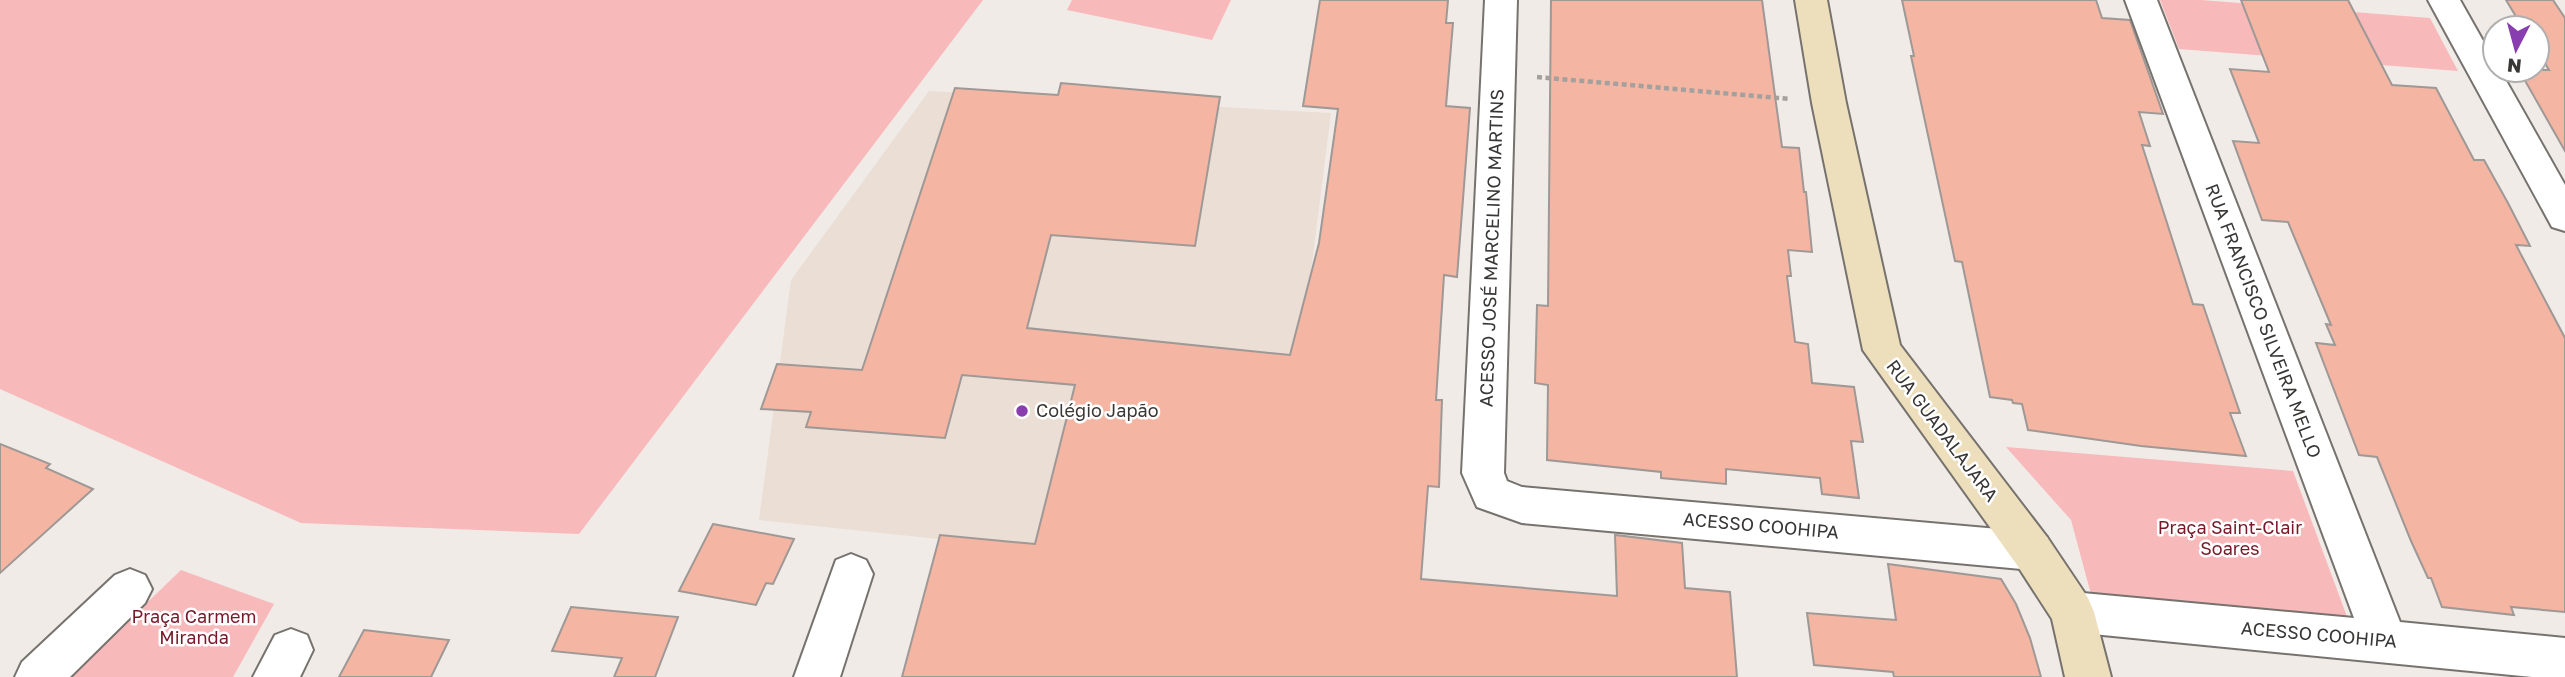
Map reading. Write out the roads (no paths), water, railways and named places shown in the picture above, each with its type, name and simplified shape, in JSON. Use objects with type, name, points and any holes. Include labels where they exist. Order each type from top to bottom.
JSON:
[{"type":"main road","name":"RUA GUADALAJARA","points":[[1811,0],[1829,103],[1882,350],[2032,551],[2072,612],[2088,677]]},
{"type":"street","name":"ACESSO JOSÉ MARCELINO MARTINS","points":[[1492,494],[1483,473],[1501,0]]},
{"type":"street","name":"RUA FRANCISCO SILVEIRA MELLO","points":[[2141,0],[2385,641]]},
{"type":"street","points":[[2444,0],[2565,217]]},
{"type":"street","name":"ACESSO COOHIPA","points":[[1492,494],[1522,505],[2032,551]]},
{"type":"street","points":[[817,677],[851,574]]},
{"type":"street","points":[[38,677],[130,589]]},
{"type":"street","name":"ACESSO COOHIPA","points":[[2072,612],[2565,659]]},
{"type":"place","name":"Colégio Japão","points":[[1022,411]]},
{"type":"park label","name":"Praça Saint-Clair Soares","points":[[2230,538]]},
{"type":"park label","name":"Praça Carmem Miranda","points":[[194,627]]}]
